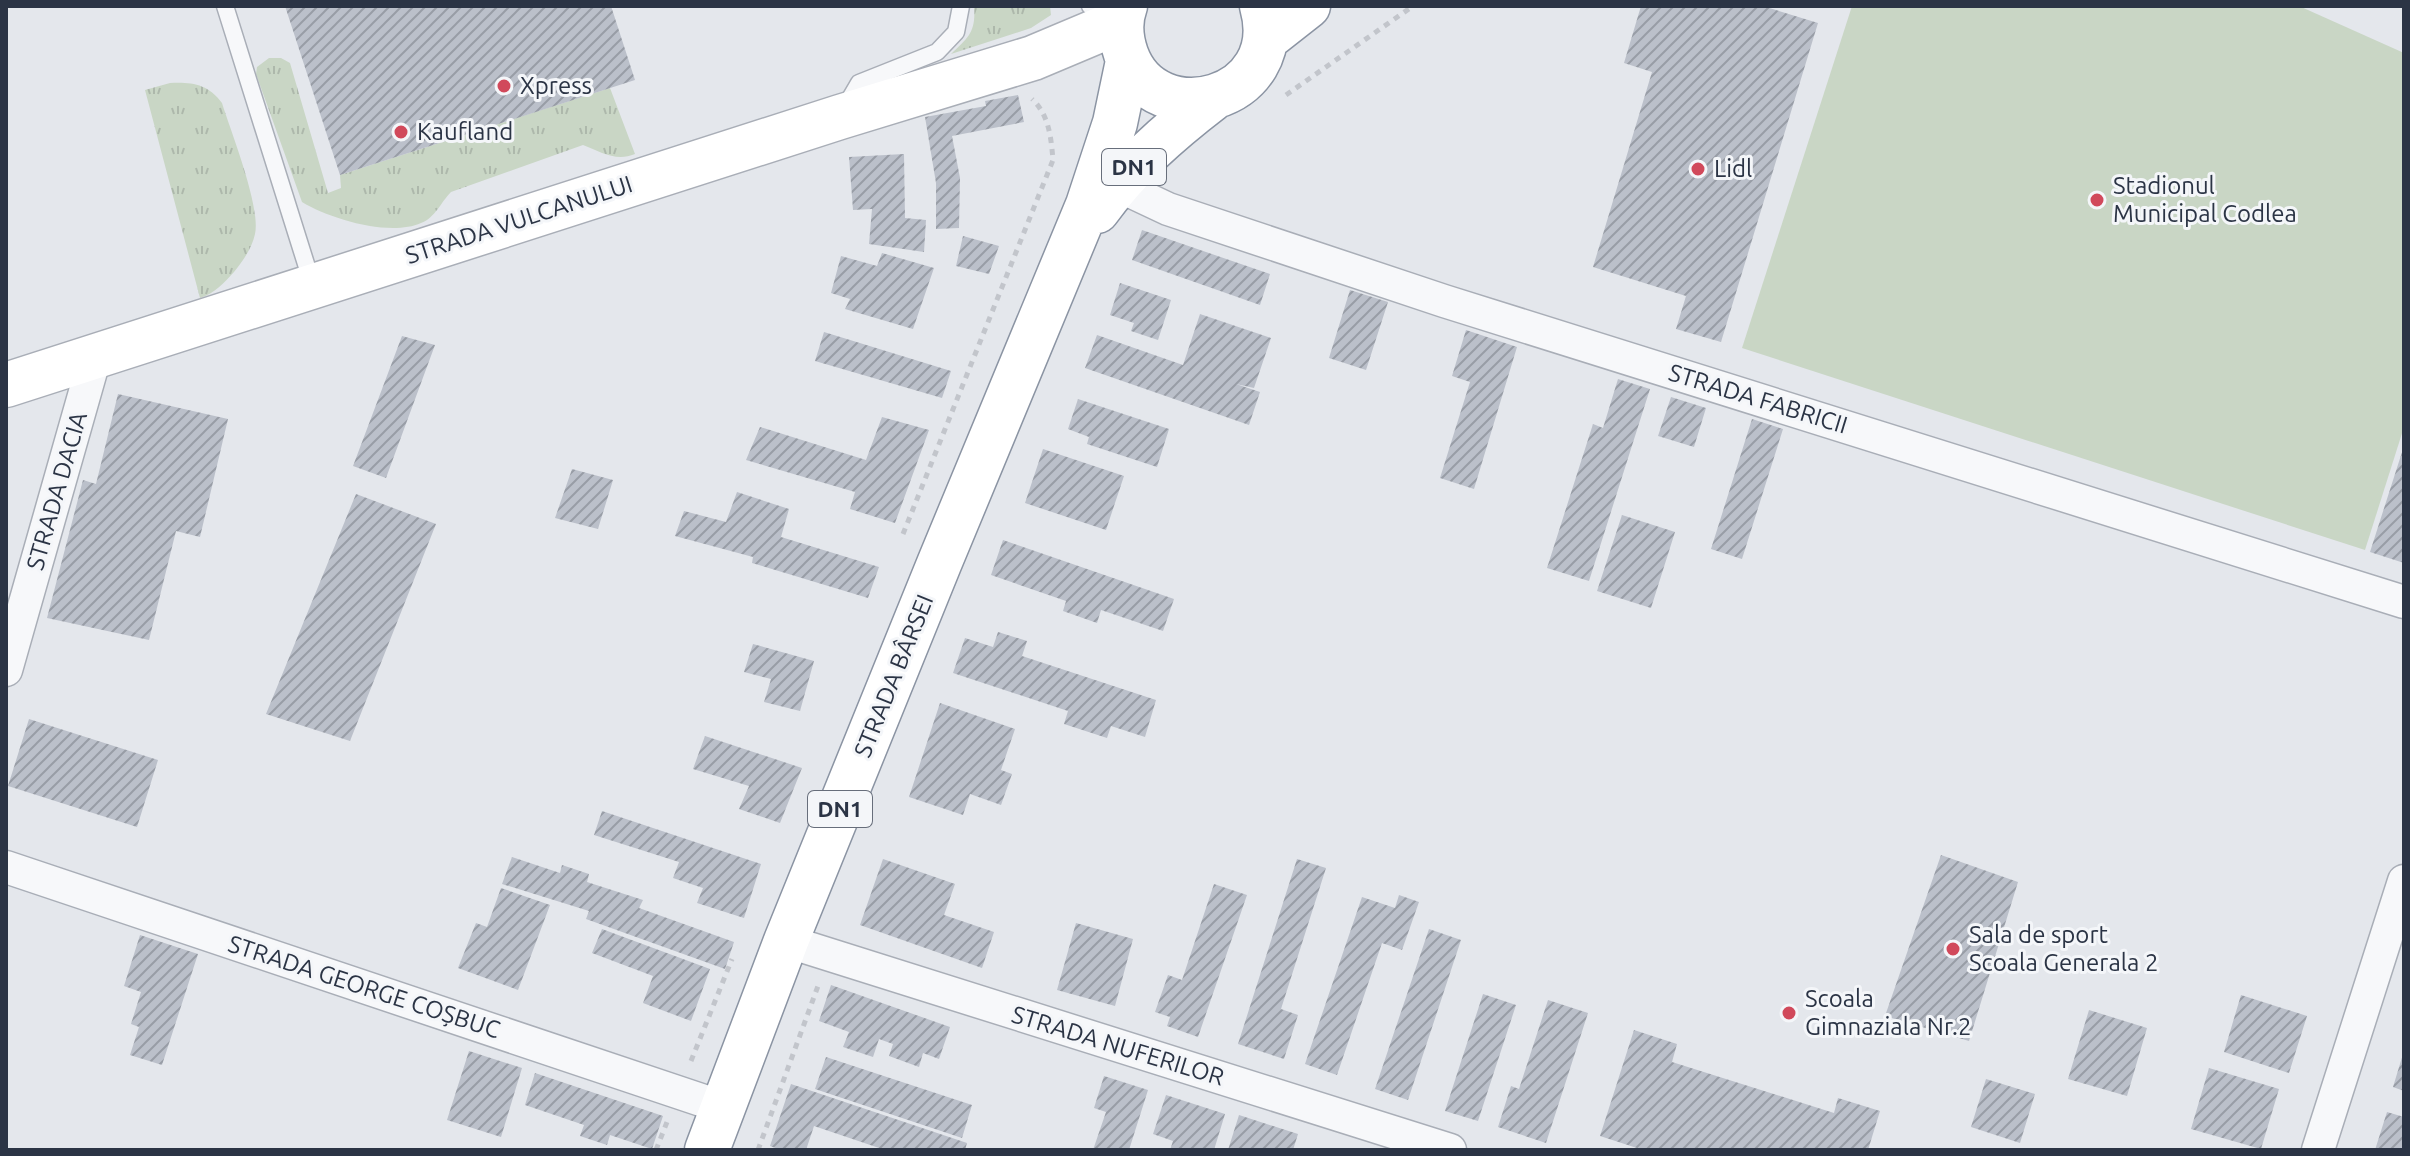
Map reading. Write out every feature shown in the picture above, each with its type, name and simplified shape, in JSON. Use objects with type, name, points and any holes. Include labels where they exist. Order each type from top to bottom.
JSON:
[{"type":"main road","name":"DN1","points":[[1212,99],[1232,90],[1248,77],[1260,59],[1264,23],[1308,6]]},
{"type":"main road","name":"STRADA VULCANULUI","points":[[6,385],[1016,63],[1118,26]]},
{"type":"main road","points":[[1118,26],[1143,81],[1164,95],[1188,101],[1212,99]]},
{"type":"main road","name":"STRADA BÂRSEI","points":[[707,1150],[786,941],[1071,249],[1102,165],[1115,123],[1118,26]]},
{"type":"main road","name":"STRADA BÂRSEI","points":[[1071,249],[1117,185],[1174,129],[1212,99]]},
{"type":"street","name":"STRADA FABRICII","points":[[1117,185],[1168,209],[1444,301],[2404,602]]},
{"type":"street","name":"STRADA DACIA","points":[[6,670],[95,357]]},
{"type":"street","name":"STRADA GEORGE COȘBUC","points":[[6,867],[722,1107]]},
{"type":"street","points":[[2318,1150],[2404,881]]},
{"type":"street","name":"STRADA NUFERILOR","points":[[786,941],[1450,1150]]},
{"type":"lane","points":[[225,6],[313,287]]},
{"type":"lane","points":[[840,117],[859,83],[937,52],[956,32],[961,6]]},
{"type":"path","points":[[1283,97],[1413,6]]},
{"type":"path","points":[[903,534],[1053,160],[1050,131],[1016,63]]},
{"type":"path","points":[[758,1150],[829,955]]},
{"type":"green space","points":[[974,6],[1050,6],[1051,15],[1031,28],[951,54],[970,33]]},
{"type":"green space","name":"Stadionul Municipal Codlea","points":[[1852,6],[2299,6],[2404,53],[2404,427],[2365,550],[1742,348]]},
{"type":"green space","points":[[269,58],[281,58],[290,63],[328,193],[341,188],[340,175],[610,88],[635,154],[615,157],[583,145],[451,192],[430,217],[408,227],[377,227],[344,220],[302,202],[256,74],[257,67]]},
{"type":"green space","points":[[170,83],[199,86],[222,103],[254,206],[255,234],[247,254],[223,284],[200,298],[145,90]]},
{"type":"building","name":"Kaufland","points":[[285,6],[611,6],[635,80],[340,175]]},
{"type":"building","name":"Lidl","points":[[1641,6],[1763,6],[1818,23],[1721,342],[1676,329],[1686,296],[1593,267],[1652,72],[1624,63]]},
{"type":"building","points":[[1018,95],[1024,122],[952,136],[960,178],[959,228],[936,229],[936,183],[925,117],[986,106],[985,101]]},
{"type":"building","points":[[904,154],[905,218],[926,220],[924,252],[869,244],[872,209],[853,210],[849,157]]},
{"type":"building","points":[[1142,230],[1270,274],[1260,305],[1132,260]]},
{"type":"building","points":[[963,236],[999,246],[989,274],[956,266]]},
{"type":"building","points":[[882,253],[934,268],[913,329],[845,309],[850,299],[831,293],[841,256],[877,266]]},
{"type":"building","points":[[1120,283],[1171,300],[1158,340],[1131,331],[1134,323],[1110,315]]},
{"type":"building","points":[[1350,290],[1388,302],[1366,370],[1329,358]]},
{"type":"building","points":[[1200,314],[1271,338],[1254,388],[1236,384],[1260,392],[1249,425],[1085,368],[1097,335],[1183,365]]},
{"type":"building","points":[[1466,330],[1517,347],[1474,489],[1440,478],[1470,382],[1452,376]]},
{"type":"building","points":[[824,332],[951,371],[942,398],[815,361]]},
{"type":"building","points":[[402,336],[435,345],[386,478],[353,466]]},
{"type":"building","points":[[1618,379],[1650,389],[1589,581],[1547,568],[1593,424],[1603,428]]},
{"type":"building","points":[[118,394],[228,419],[200,537],[176,531],[149,640],[47,618],[83,480],[96,484]]},
{"type":"building","points":[[1671,397],[1706,408],[1694,447],[1658,436]]},
{"type":"building","points":[[1078,399],[1169,429],[1157,467],[1087,444],[1089,437],[1068,429]]},
{"type":"building","points":[[882,417],[929,430],[895,523],[850,509],[855,492],[746,460],[760,427],[866,460]]},
{"type":"building","points":[[1752,419],[1783,429],[1742,559],[1711,549]]},
{"type":"building","points":[[1043,449],[1124,476],[1106,530],[1025,503]]},
{"type":"building","points":[[2404,449],[2404,563],[2370,552]]},
{"type":"building","points":[[572,469],[613,480],[598,529],[555,518]]},
{"type":"building","points":[[737,492],[789,509],[781,537],[879,567],[868,598],[752,563],[753,557],[675,536],[684,511],[726,522]]},
{"type":"building","points":[[356,494],[436,524],[350,741],[266,714]]},
{"type":"building","points":[[1622,515],[1675,532],[1651,608],[1597,591]]},
{"type":"building","points":[[1003,540],[1174,599],[1163,631],[1101,610],[1097,623],[1063,611],[1066,601],[991,575]]},
{"type":"building","points":[[998,632],[1027,641],[1022,656],[1156,700],[1145,737],[1111,726],[1107,738],[1064,724],[1068,711],[953,673],[965,638],[993,647]]},
{"type":"building","points":[[753,644],[814,661],[800,711],[764,702],[771,679],[744,672]]},
{"type":"building","points":[[940,703],[1015,729],[1001,770],[1012,774],[1001,805],[970,794],[963,815],[909,797]]},
{"type":"building","points":[[29,719],[158,760],[137,827],[8,786]]},
{"type":"building","points":[[705,736],[802,768],[780,823],[739,809],[749,786],[693,769]]},
{"type":"building","points":[[602,811],[761,864],[744,918],[697,903],[703,888],[673,878],[679,862],[594,835]]},
{"type":"building","name":"Sala de sport Scoala Generala 2","points":[[1941,855],[2018,882],[1969,1041],[1885,1016]]},
{"type":"building","points":[[512,857],[560,873],[562,865],[589,874],[587,882],[643,900],[639,908],[734,942],[725,969],[586,919],[589,911],[502,884]]},
{"type":"building","points":[[883,859],[955,884],[944,915],[994,932],[982,968],[860,925]]},
{"type":"building","points":[[1297,859],[1326,868],[1281,1009],[1298,1015],[1284,1059],[1238,1044]]},
{"type":"building","points":[[1214,884],[1247,895],[1198,1037],[1167,1026],[1170,1017],[1155,1012],[1168,975],[1182,980]]},
{"type":"building","points":[[501,888],[550,905],[518,990],[458,968],[476,923],[487,927]]},
{"type":"building","points":[[1399,895],[1419,902],[1402,950],[1382,943],[1337,1075],[1305,1064],[1362,897],[1395,908]]},
{"type":"building","points":[[1076,923],[1133,939],[1115,1006],[1057,990]]},
{"type":"building","points":[[602,929],[710,969],[691,1021],[643,1003],[653,976],[592,953]]},
{"type":"building","points":[[1429,929],[1461,940],[1408,1100],[1375,1089]]},
{"type":"building","points":[[140,935],[198,954],[162,1065],[130,1055],[139,1027],[131,1024],[141,992],[124,986]]},
{"type":"building","points":[[831,985],[950,1027],[939,1059],[923,1053],[919,1067],[889,1056],[893,1044],[879,1039],[873,1057],[843,1047],[849,1032],[819,1021]]},
{"type":"building","points":[[1483,994],[1516,1005],[1478,1121],[1445,1111]]},
{"type":"building","points":[[2241,995],[2307,1016],[2289,1073],[2224,1052]]},
{"type":"building","points":[[1548,1000],[1588,1013],[1546,1143],[1498,1127],[1511,1086],[1519,1089]]},
{"type":"building","points":[[2089,1010],[2147,1028],[2127,1096],[2068,1079]]},
{"type":"building","points":[[1634,1030],[1677,1044],[1672,1062],[1834,1113],[1838,1098],[1880,1111],[1868,1150],[1643,1150],[1600,1136]]},
{"type":"building","points":[[469,1051],[522,1068],[501,1137],[447,1120]]},
{"type":"building","points":[[2404,1054],[2404,1091],[2393,1087]]},
{"type":"building","points":[[826,1057],[972,1105],[962,1138],[815,1089]]},
{"type":"building","points":[[2209,1068],[2279,1089],[2261,1149],[2191,1129]]},
{"type":"building","points":[[535,1073],[663,1116],[652,1149],[610,1135],[607,1145],[580,1136],[584,1125],[525,1105]]},
{"type":"building","points":[[1104,1076],[1148,1090],[1129,1150],[1093,1150],[1106,1112],[1094,1108]]},
{"type":"building","points":[[1986,1079],[2035,1094],[2020,1143],[1971,1127]]},
{"type":"building","points":[[791,1084],[967,1143],[965,1150],[885,1150],[814,1126],[806,1150],[781,1150],[770,1146]]},
{"type":"building","points":[[1166,1095],[1225,1114],[1214,1150],[1170,1150],[1173,1141],[1153,1134]]},
{"type":"building","points":[[2387,1112],[2404,1117],[2404,1150],[2375,1150]]},
{"type":"building","points":[[1239,1115],[1298,1134],[1293,1150],[1228,1150]]},
{"type":"place","name":"Xpress","points":[[504,86]]},
{"type":"place","name":"Kaufland","points":[[401,132]]},
{"type":"place","name":"Lidl","points":[[1698,169]]},
{"type":"place","name":"Stadionul Municipal Codlea","points":[[2097,200]]},
{"type":"place","name":"Sala de sport Scoala Generala 2","points":[[1953,949]]},
{"type":"place","name":"Scoala Gimnaziala Nr.2","points":[[1789,1013]]}]
